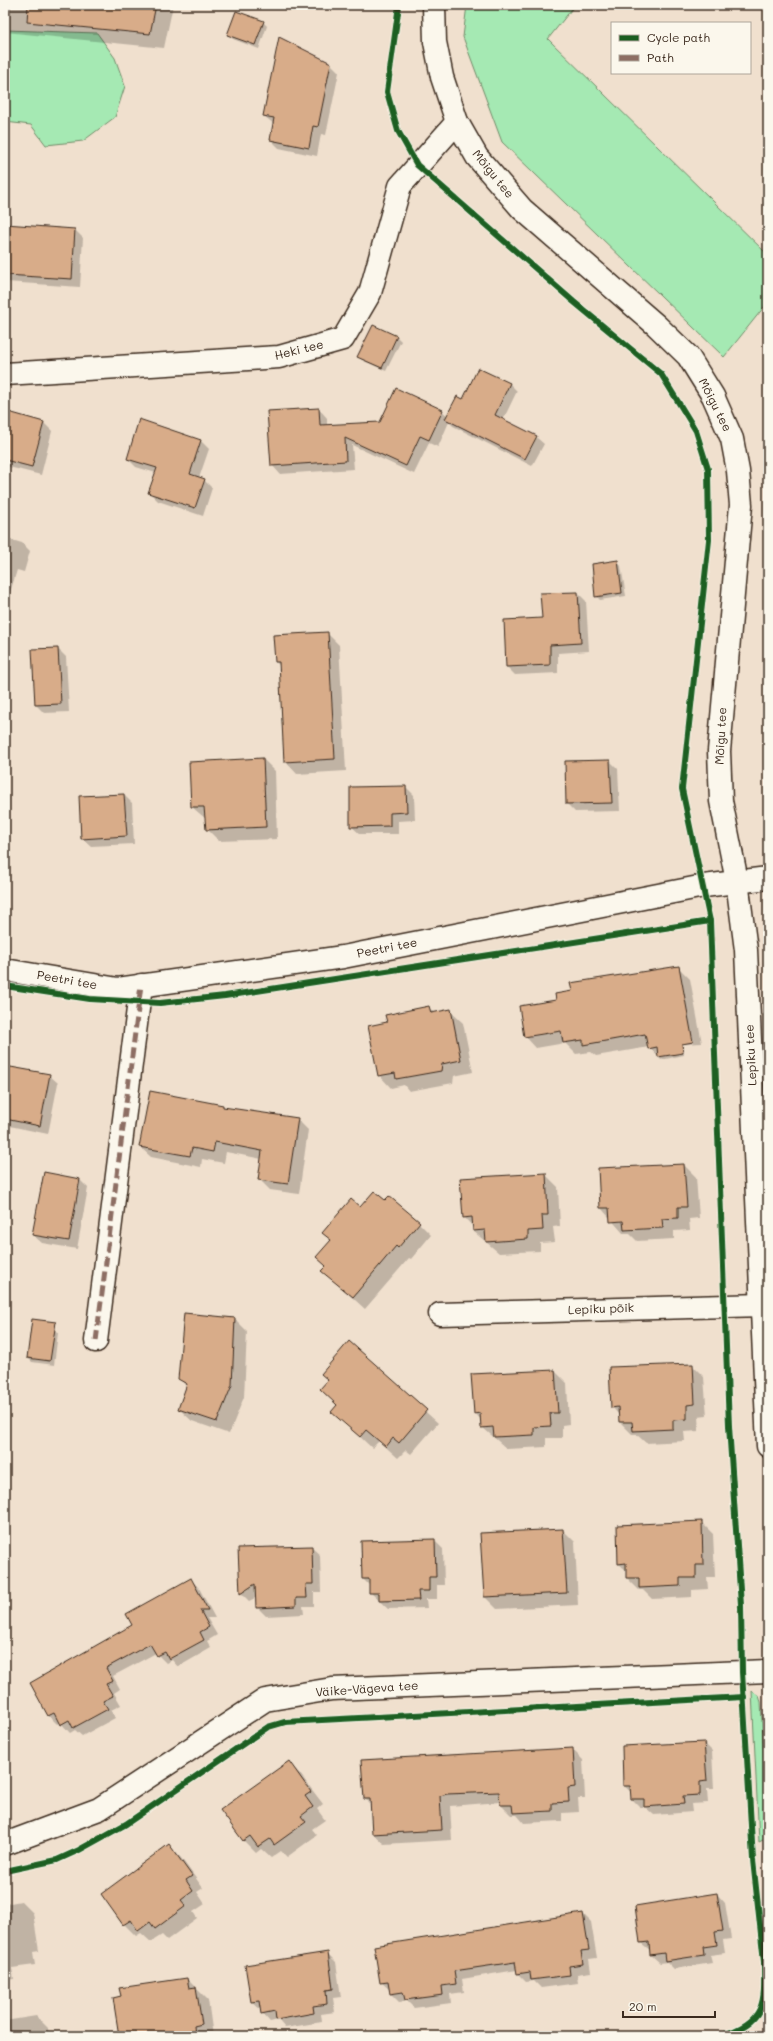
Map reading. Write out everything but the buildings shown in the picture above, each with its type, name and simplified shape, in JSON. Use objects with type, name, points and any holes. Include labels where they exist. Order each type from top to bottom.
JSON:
[{"type":"street","name":"Mõigu tee","points":[[434,5],[435,42],[442,77],[457,122],[477,157],[522,209],[656,325],[688,356],[713,396],[732,439],[738,471],[741,505],[719,751],[721,802],[737,881]]},
{"type":"street","name":"Heki tee","points":[[5,374],[279,357],[343,339],[370,293],[400,186],[457,122]]},
{"type":"street","name":"Peetri tee","points":[[5,970],[118,989],[343,956],[737,881],[768,878]]},
{"type":"street","name":"Lepiku tee","points":[[737,881],[746,950],[763,1305],[768,1446]]},
{"type":"street","points":[[96,1341],[141,985]]},
{"type":"street","name":"Lepiku põik","points":[[440,1314],[763,1305]]},
{"type":"street","name":"Väike-Vägeva tee","points":[[5,1844],[99,1809],[265,1700],[332,1689],[768,1671]]},
{"type":"green space","points":[[467,5],[575,5],[548,39],[768,255],[768,302],[724,357],[502,142],[463,37]]},
{"type":"green space","points":[[5,30],[97,33],[115,58],[125,86],[115,117],[83,141],[46,145],[31,125],[5,122]]},
{"type":"green space","points":[[752,1691],[759,1696],[761,1702],[768,1834],[765,1839],[759,1842]]},
{"type":"marked path","points":[[96,1341],[141,985]]},
{"type":"cycle path","points":[[5,986],[90,999],[160,1003],[225,996],[710,921],[682,789],[709,540],[708,469],[696,431],[661,374],[574,302],[417,165],[398,131],[387,92],[399,5]]},
{"type":"cycle path","points":[[710,921],[729,1426],[741,1605],[742,1672],[753,1860],[764,1962]]},
{"type":"cycle path","points":[[5,1871],[57,1860],[79,1850],[126,1824],[268,1727],[285,1722],[744,1697]]},
{"type":"cycle path","points":[[720,2036],[735,2031],[746,2024],[754,2018],[760,2010],[764,1989],[764,1962],[768,1962]]}]
